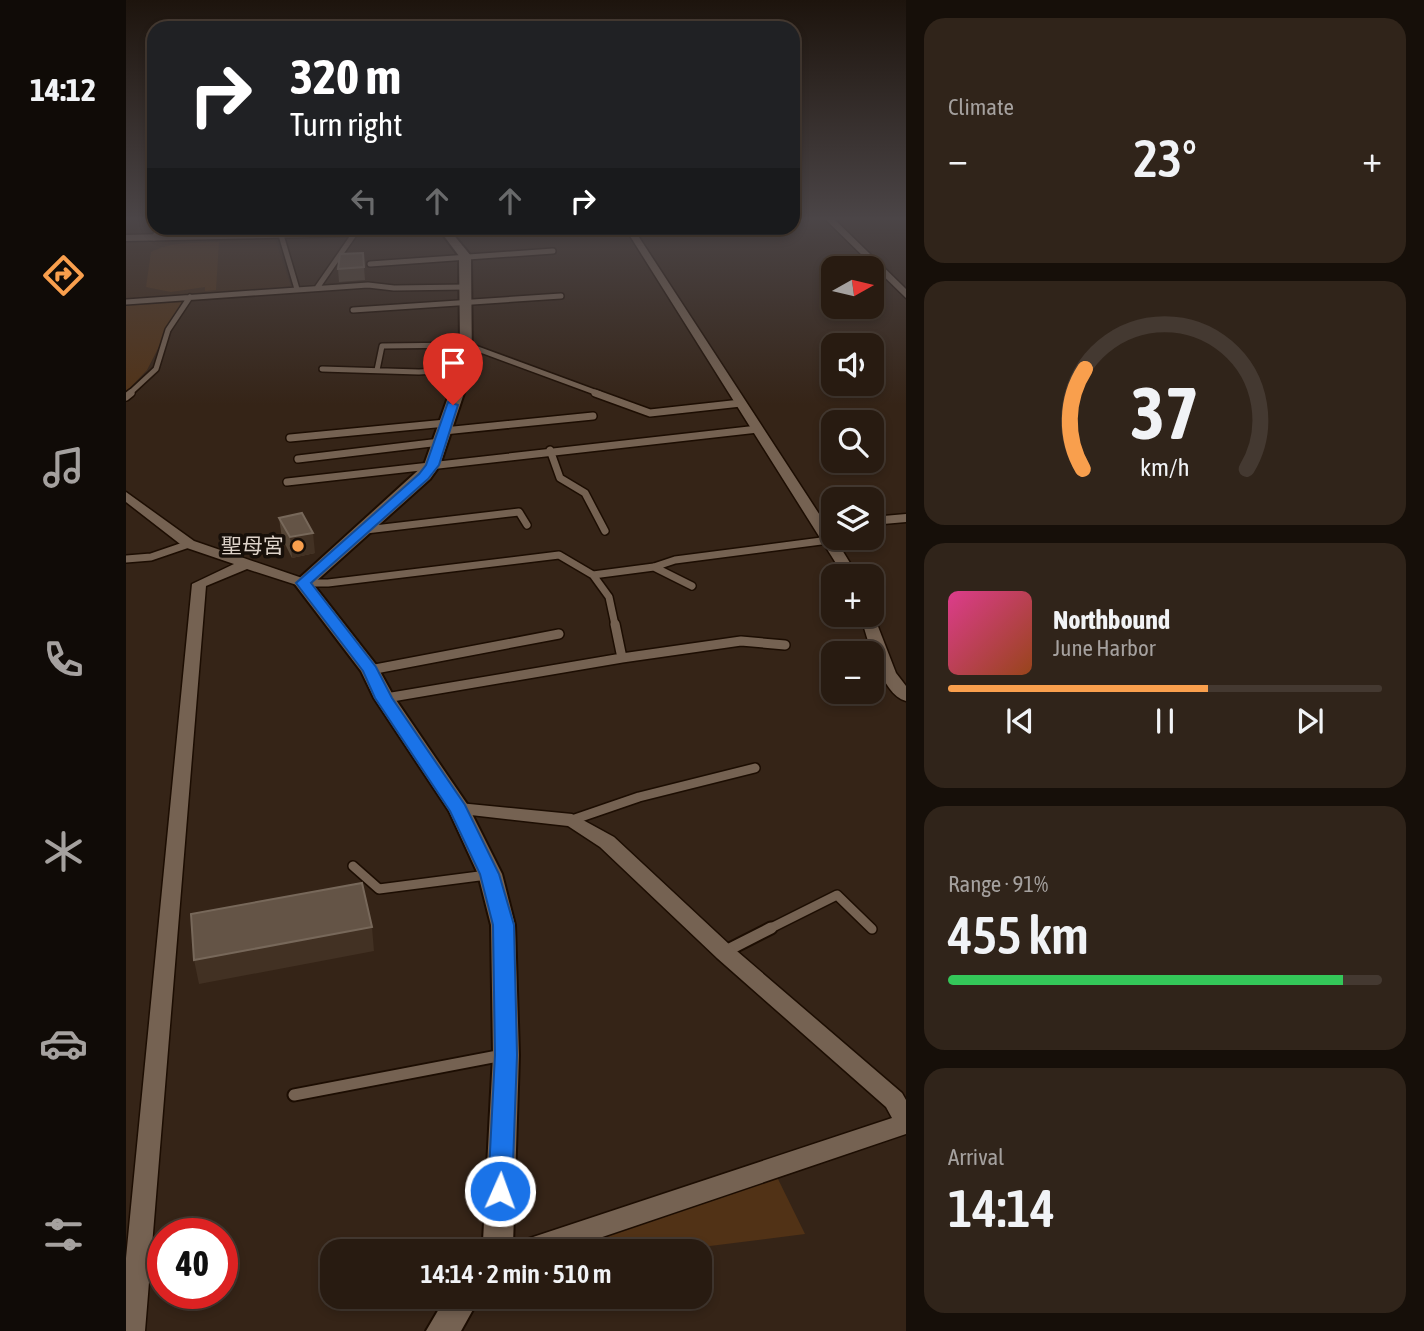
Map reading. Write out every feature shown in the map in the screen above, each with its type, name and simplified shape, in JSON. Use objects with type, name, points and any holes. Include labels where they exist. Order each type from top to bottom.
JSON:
[{"type":"street","points":[[303,583],[363,531],[432,465],[465,369],[466,280]]},
{"type":"street","points":[[662,280],[758,429],[821,517]]},
{"type":"street","points":[[891,280],[906,295]]},
{"type":"street","points":[[126,496],[190,544],[303,583],[370,670],[384,698],[459,809],[490,874],[503,925],[506,1055],[498,1239]]},
{"type":"street","points":[[884,520],[906,518]]},
{"type":"street","points":[[132,1331],[199,584],[246,564]]},
{"type":"street","points":[[872,627],[888,674],[906,696]]},
{"type":"street","points":[[459,809],[572,820],[607,842],[724,951],[894,1100],[906,1123],[563,1239]]},
{"type":"street","points":[[442,1331],[456,1309]]},
{"type":"lane","points":[[294,280],[297,289]]},
{"type":"lane","points":[[317,288],[322,280]]},
{"type":"lane","points":[[126,302],[368,285],[394,288],[466,287]]},
{"type":"lane","points":[[126,397],[156,369],[169,330],[190,296]]},
{"type":"lane","points":[[353,310],[561,296]]},
{"type":"lane","points":[[377,370],[382,346],[467,345],[650,413],[741,403]]},
{"type":"lane","points":[[321,369],[419,372],[465,369]]},
{"type":"lane","points":[[290,438],[443,432],[593,416]]},
{"type":"lane","points":[[287,482],[550,450],[758,429]]},
{"type":"lane","points":[[298,458],[443,432]]},
{"type":"lane","points":[[550,450],[560,478],[585,493],[605,531]]},
{"type":"lane","points":[[363,531],[519,512],[527,525]]},
{"type":"lane","points":[[593,575],[654,567],[675,560],[821,541]]},
{"type":"lane","points":[[126,559],[150,557],[190,544]]},
{"type":"lane","points":[[303,583],[328,583],[559,555],[593,575],[609,597],[622,658]]},
{"type":"lane","points":[[654,567],[692,586]]},
{"type":"lane","points":[[370,670],[559,634]]},
{"type":"lane","points":[[384,698],[741,641],[785,645]]},
{"type":"lane","points":[[572,820],[639,797],[755,768]]},
{"type":"lane","points":[[353,866],[379,889],[490,874]]},
{"type":"lane","points":[[724,951],[837,895],[872,929]]},
{"type":"lane","points":[[295,1095],[506,1055]]},
{"type":"shaded area","points":[[126,280],[289,280],[292,289],[126,301]]},
{"type":"shaded area","points":[[147,280],[217,280],[216,290],[205,291],[205,287],[171,292],[146,287]]},
{"type":"shaded area","points":[[183,300],[147,370],[126,392],[126,305]]},
{"type":"shaded area","points":[[777,1177],[805,1234],[712,1246],[712,1239],[593,1239]]},
{"type":"building","points":[[302,513],[313,533],[290,537],[279,518]]},
{"type":"building","points":[[362,883],[372,927],[194,960],[191,914]]},
{"type":"place","name":"聖母宮","points":[[298,546]]},
{"type":"route","points":[[453,405],[432,465],[424,476],[303,583],[370,670],[384,698],[459,809],[490,874],[503,925],[506,1055],[500,1191]]}]
